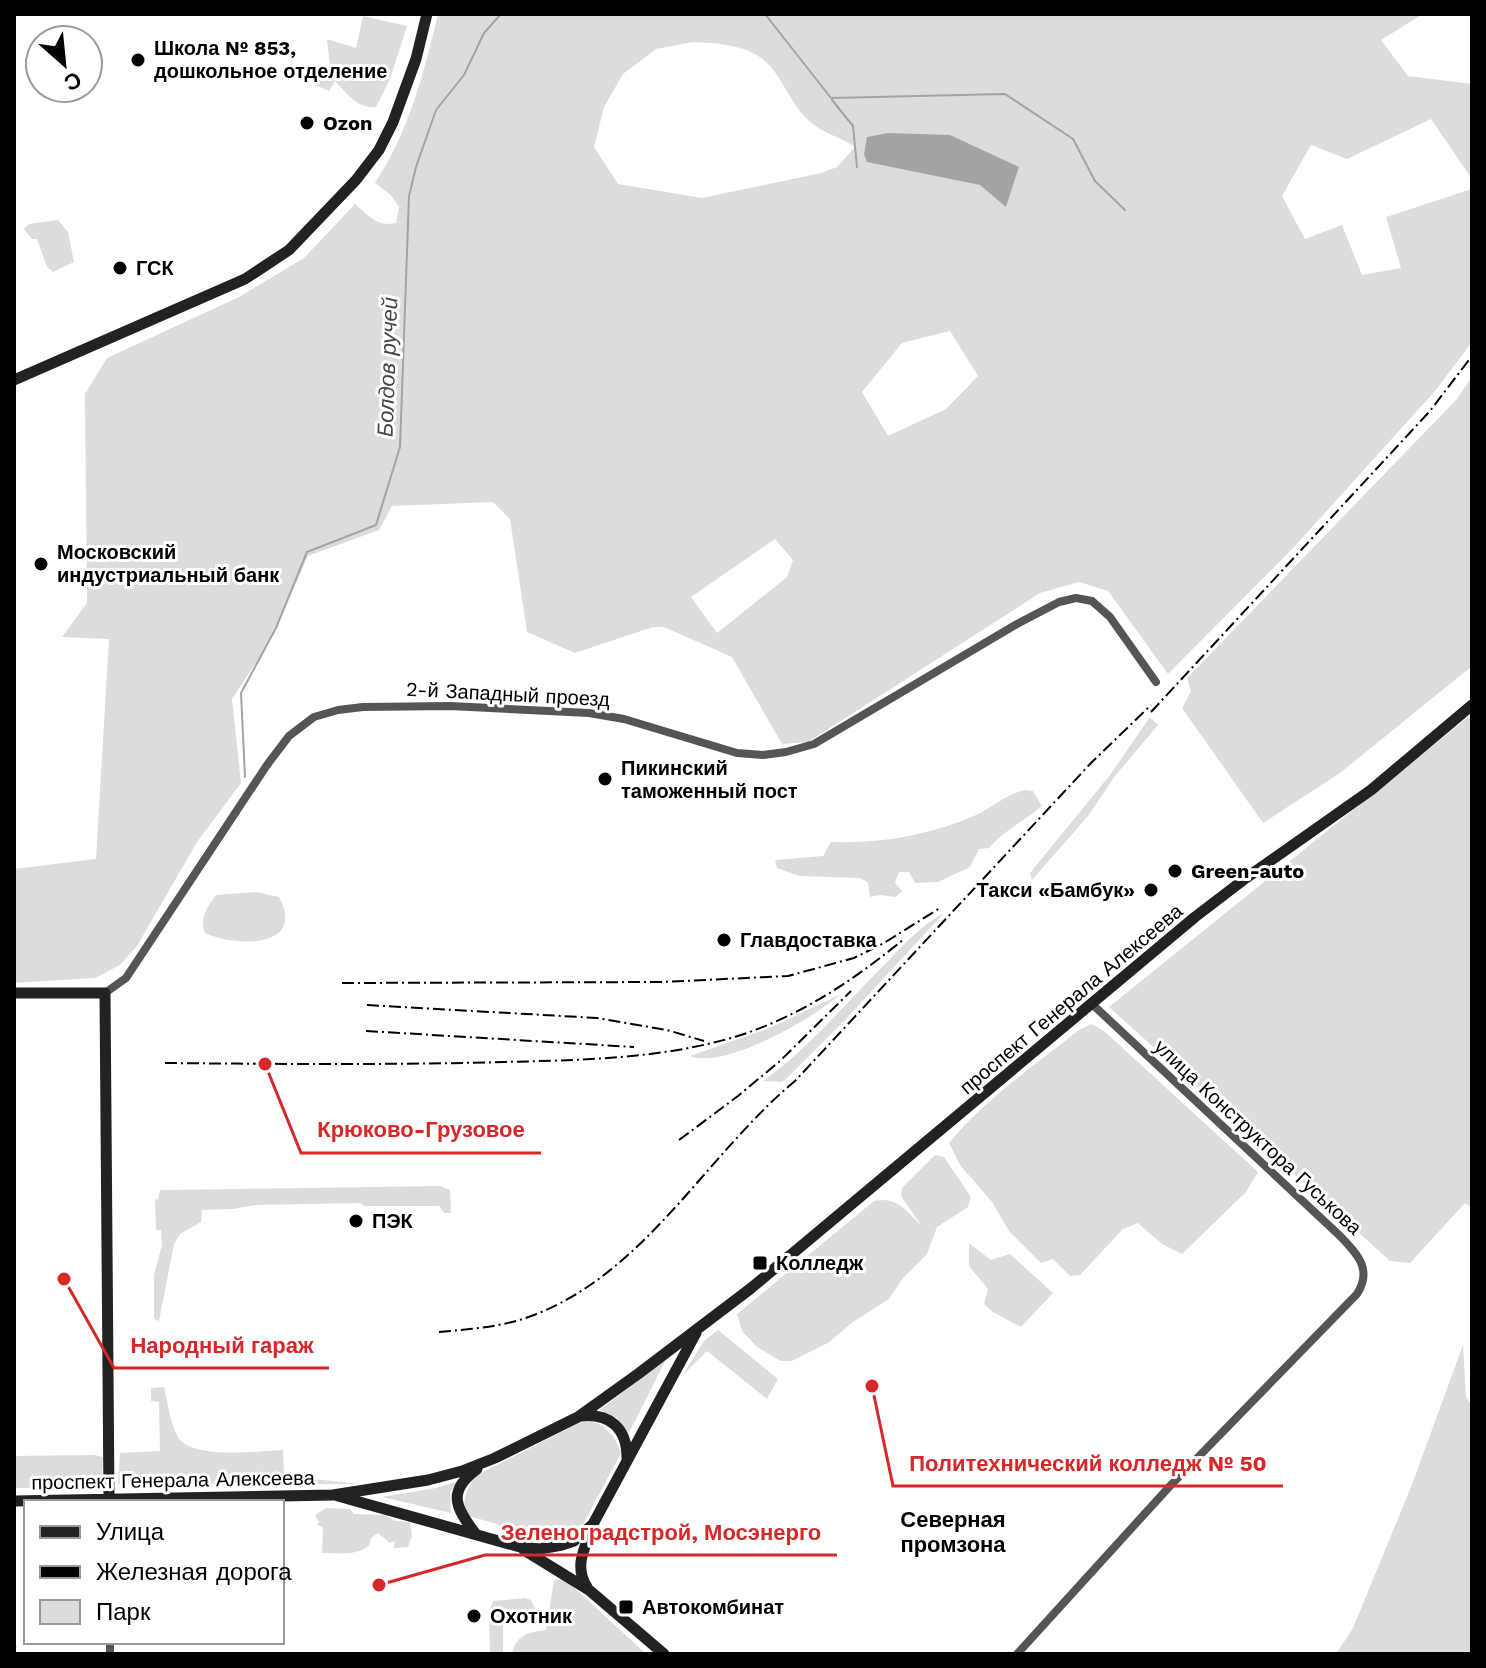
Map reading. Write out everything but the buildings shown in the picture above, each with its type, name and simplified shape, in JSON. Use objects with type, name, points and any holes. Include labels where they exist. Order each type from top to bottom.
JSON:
[{"type":"main road","points":[[14,380],[245,279],[289,250],[356,180],[379,150],[393,122],[416,59],[427,14]]},
{"type":"main road","name":"проспект Генерала Алексеева","points":[[146,1500],[333,1495],[428,1480],[495,1458],[578,1417],[800,1249],[1195,917],[1371,790],[1472,705]]},
{"type":"main road","points":[[14,993],[105,993],[109,1500]]},
{"type":"main road","name":"проспект Генерала Алексеева","points":[[333,1495],[520,1547],[540,1549],[574,1541],[593,1524],[699,1328]]},
{"type":"main road","points":[[578,1417],[602,1416],[614,1424],[625,1439],[627,1459]]},
{"type":"main road","points":[[475,1533],[460,1512],[458,1492],[464,1479],[495,1458]]},
{"type":"main road","points":[[589,1590],[580,1573],[580,1562],[593,1524]]},
{"type":"main road","points":[[520,1547],[589,1590],[664,1654]]},
{"type":"street","name":"2-й Западный проезд","points":[[105,993],[126,978],[267,765],[289,736],[314,717],[363,707],[450,706],[589,713],[624,719],[737,753],[763,755],[814,744],[1017,624],[1059,602],[1076,598],[1092,601],[1110,617],[1156,682]]},
{"type":"street","name":"улица Конструктора Гуськова","points":[[1017,1654],[1170,1486],[1357,1294],[1365,1276],[1364,1265],[1358,1255],[1339,1235],[1092,1004]]},
{"type":"green space","points":[[438,14],[1423,14],[1381,40],[1408,76],[1472,84],[1472,179],[1431,119],[1347,159],[1311,145],[1282,196],[1305,239],[1342,225],[1362,275],[1401,268],[1386,217],[1472,189],[1472,342],[1435,391],[1295,546],[1168,674],[1108,591],[1079,582],[1040,593],[808,742],[782,744],[732,657],[664,627],[653,627],[575,653],[527,632],[510,519],[493,502],[392,506],[379,530],[308,556],[270,641],[232,699],[241,783],[197,842],[137,946],[120,965],[95,978],[14,983],[14,869],[96,859],[109,639],[62,637],[87,603],[85,394],[107,358],[239,297],[304,258],[355,204],[379,222],[396,223],[399,207],[391,195],[375,183],[406,122],[421,80]],"holes":[[[693,42],[723,44],[752,53],[773,69],[807,119],[855,147],[837,167],[821,173],[702,198],[618,184],[594,147],[604,107],[623,74],[656,49]],[[881,165],[1019,167],[1006,206],[981,185]],[[950,331],[978,376],[946,409],[888,436],[862,392],[902,343]],[[775,539],[793,560],[787,577],[717,633],[691,597]]]},
{"type":"green space","points":[[363,16],[407,26],[390,79],[376,107],[358,103],[335,81],[329,91],[315,85],[308,75],[331,74],[327,39],[356,48]]},
{"type":"green space","points":[[58,220],[68,232],[74,262],[53,272],[47,267],[37,239],[32,239],[24,229],[29,224]]},
{"type":"green space","points":[[1472,377],[1472,666],[1340,773],[1263,823],[1182,708],[1191,691],[1187,678],[1456,400]]},
{"type":"green space","points":[[1472,714],[1472,1208],[1465,1203],[1410,1263],[1390,1261],[1109,1007]]},
{"type":"green space","points":[[1150,717],[1158,725],[1115,776],[1088,816],[1032,880],[1030,873],[1110,775]]},
{"type":"green space","points":[[1025,790],[1033,791],[1042,806],[989,848],[979,849],[970,867],[938,882],[915,883],[909,872],[899,872],[895,883],[902,891],[896,897],[870,897],[868,882],[860,878],[799,876],[777,868],[775,860],[823,856],[831,842],[887,840],[941,828],[976,815]]},
{"type":"green space","points":[[257,892],[279,897],[285,914],[283,927],[276,935],[264,940],[233,941],[205,933],[203,918],[216,895]]},
{"type":"green space","points":[[944,913],[785,1080],[763,1081],[813,1039],[914,934]]},
{"type":"green space","points":[[839,995],[790,1028],[745,1049],[724,1056],[690,1056],[772,1027]]},
{"type":"green space","points":[[1091,1024],[1104,1031],[1258,1172],[1246,1192],[1182,1254],[1162,1244],[1138,1223],[1123,1229],[1080,1275],[1070,1276],[1053,1259],[1041,1263],[1009,1231],[992,1202],[960,1165],[949,1143],[1011,1083]]},
{"type":"green space","points":[[935,1155],[944,1157],[971,1197],[968,1207],[937,1227],[927,1254],[903,1278],[889,1299],[853,1322],[828,1343],[792,1361],[781,1361],[757,1347],[742,1331],[737,1314],[874,1201],[895,1203],[921,1225],[901,1196],[902,1188]]},
{"type":"green space","points":[[440,1186],[450,1190],[451,1213],[444,1213],[439,1206],[364,1206],[360,1203],[255,1205],[202,1210],[201,1222],[180,1234],[174,1244],[159,1321],[154,1319],[154,1275],[162,1245],[161,1230],[156,1230],[155,1200],[160,1190]]},
{"type":"green space","points":[[969,1243],[991,1260],[1010,1254],[1053,1293],[1021,1327],[984,1304],[988,1289],[969,1266]]},
{"type":"green space","points":[[718,1330],[778,1379],[767,1399],[707,1351],[682,1376],[704,1341]]},
{"type":"green space","points":[[1463,1345],[1466,1397],[1472,1406],[1472,1654],[1336,1654],[1353,1628],[1411,1487]]},
{"type":"green space","points":[[666,1359],[629,1433],[617,1418],[600,1410]]},
{"type":"green space","points":[[164,1387],[173,1426],[186,1444],[197,1449],[227,1452],[283,1450],[284,1476],[361,1484],[118,1484],[120,1453],[160,1451],[159,1402],[151,1401],[151,1388]]},
{"type":"green space","points":[[585,1420],[608,1431],[621,1453],[577,1536],[544,1544],[494,1523],[468,1516],[466,1494],[477,1475]]},
{"type":"green space","points":[[14,1456],[103,1457],[102,1480],[47,1481],[39,1488],[14,1488]]},
{"type":"green space","points":[[458,1481],[450,1492],[451,1513],[382,1497],[436,1488]]},
{"type":"green space","points":[[326,1508],[350,1509],[354,1514],[384,1515],[396,1521],[410,1522],[412,1536],[408,1547],[394,1548],[395,1541],[390,1543],[378,1533],[371,1538],[369,1546],[358,1551],[322,1553],[323,1527],[317,1525],[319,1522],[315,1515]]},
{"type":"green space","points":[[564,1578],[646,1654],[512,1654],[516,1643],[524,1636],[546,1630],[554,1581]]},
{"type":"green space","points":[[531,1600],[535,1609],[503,1612],[503,1654],[490,1654],[489,1611],[493,1601]]},
{"type":"shaded area","points":[[888,133],[950,135],[1019,167],[1006,207],[980,185],[867,162],[864,154],[867,137]]},
{"type":"waterway","name":"Болдов ручей","points":[[245,777],[241,693],[276,628],[307,552],[376,525],[400,447],[409,196],[416,167],[436,110],[464,75],[484,33],[501,14]]},
{"type":"waterway","points":[[765,14],[831,98],[1005,94],[1073,139],[1095,181],[1125,210]]},
{"type":"waterway","points":[[832,100],[853,126],[857,167]]},
{"type":"railway","points":[[1151,712],[1430,411],[1472,356]]},
{"type":"railway","points":[[439,1332],[523,1319],[574,1296],[610,1271],[674,1209],[733,1142],[795,1081],[1091,763],[1151,705]]},
{"type":"railway","points":[[342,983],[662,982],[788,976],[854,958],[940,908]]},
{"type":"railway","points":[[165,1063],[534,1061],[625,1057],[685,1049],[744,1034],[788,1016],[848,981],[904,939]]},
{"type":"railway","points":[[679,1140],[780,1061],[851,991]]},
{"type":"railway","points":[[367,1005],[597,1018],[667,1030],[704,1041]]},
{"type":"railway","points":[[366,1031],[634,1047]]},
{"type":"place","name":"Школа № 853, дошкольное отделение","points":[[138,60]]},
{"type":"place","name":"Ozon","points":[[307,123]]},
{"type":"place","name":"ГСК","points":[[120,268]]},
{"type":"place","name":"Московский индустриальный банк","points":[[41,564]]},
{"type":"place","name":"Пикинский таможенный пост","points":[[605,779]]},
{"type":"place","name":"Green-auto","points":[[1175,871]]},
{"type":"place","name":"Такси «Бамбук»","points":[[1151,890]]},
{"type":"place","name":"Главдоставка","points":[[724,940]]},
{"type":"place","name":"Крюково-Грузовое","points":[[265,1064]]},
{"type":"place","name":"ПЭК","points":[[356,1221]]},
{"type":"place","name":"Колледж","points":[[760,1263]]},
{"type":"place","name":"Народный гараж","points":[[64,1279]]},
{"type":"place","name":"Политехнический колледж № 50","points":[[872,1386]]},
{"type":"place","name":"Зеленоградстрой, Мосэнерго","points":[[379,1585]]},
{"type":"place","name":"Автокомбинат","points":[[626,1607]]},
{"type":"place","name":"Охотник","points":[[474,1616]]},
{"type":"district","name":"Северная промзона","points":[[953,1532]]}]
